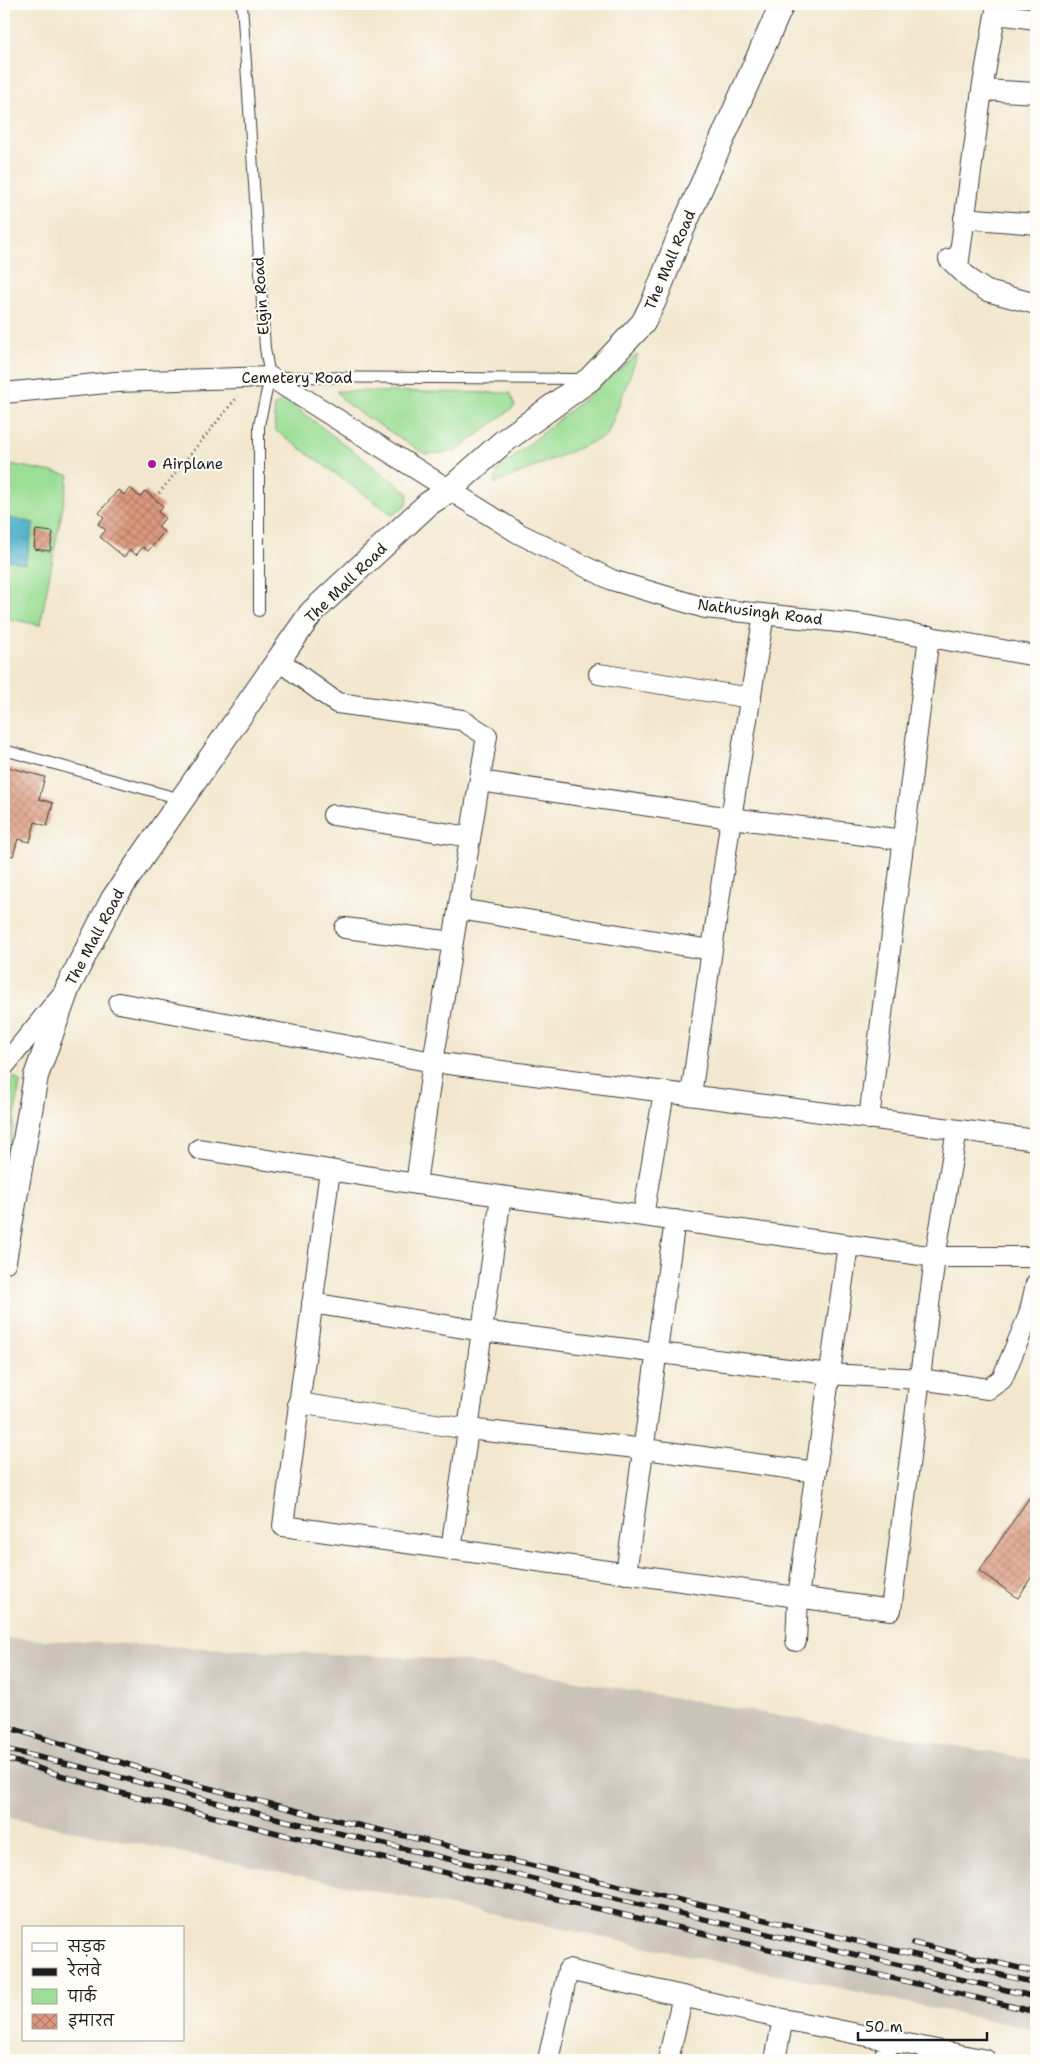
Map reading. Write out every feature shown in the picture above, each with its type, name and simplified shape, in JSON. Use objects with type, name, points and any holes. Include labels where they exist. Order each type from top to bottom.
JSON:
[{"type":"street","name":"The Mall Road","points":[[4,1261],[36,1076],[68,988],[113,899],[311,613],[428,504],[448,491],[503,442],[590,379],[643,323],[782,4]]},
{"type":"street","points":[[1036,19],[996,9],[982,90],[964,218],[952,262],[987,291],[1036,304]]},
{"type":"street","points":[[982,90],[1036,93]]},
{"type":"street","points":[[964,218],[1036,224]]},
{"type":"street","name":"Cemetery Road","points":[[4,394],[116,382],[261,378]]},
{"type":"street","points":[[261,378],[448,491]]},
{"type":"street","name":"Nathusingh Road","points":[[448,491],[518,533],[612,580],[705,608],[858,624],[1036,656]]},
{"type":"street","points":[[691,1095],[731,818],[764,614]]},
{"type":"street","points":[[868,1119],[929,636]]},
{"type":"street","points":[[278,660],[337,703],[462,720],[487,736],[433,1062],[416,1184]]},
{"type":"street","points":[[599,674],[751,698]]},
{"type":"street","points":[[480,781],[731,818],[903,840]]},
{"type":"street","points":[[333,815],[470,837]]},
{"type":"street","points":[[459,909],[711,950]]},
{"type":"street","points":[[345,928],[453,942]]},
{"type":"street","points":[[4,1066],[68,988]]},
{"type":"street","points":[[119,1002],[433,1062],[1036,1140]]},
{"type":"street","points":[[643,1216],[664,1092]]},
{"type":"street","points":[[330,1170],[283,1526],[891,1610],[935,1257],[958,1130]]},
{"type":"street","points":[[199,1149],[416,1184],[935,1257],[1036,1257]]},
{"type":"street","points":[[451,1550],[501,1196]]},
{"type":"street","points":[[626,1574],[645,1449],[675,1220]]},
{"type":"street","points":[[796,1641],[798,1597],[848,1245]]},
{"type":"street","points":[[312,1304],[482,1330],[829,1374],[920,1379],[988,1388],[1002,1379],[1029,1315],[1036,1284]]},
{"type":"street","points":[[298,1403],[468,1429],[645,1449],[816,1472]]},
{"type":"street","points":[[548,2060],[568,1970],[783,2019],[986,2060]]},
{"type":"street","points":[[668,2060],[683,1996]]},
{"type":"street","points":[[775,2060],[783,2019]]},
{"type":"street","points":[[884,2060],[889,2039]]},
{"type":"lane","name":"Elgin Road","points":[[242,4],[265,348],[261,378]]},
{"type":"lane","name":"Cemetery Road","points":[[261,378],[590,379]]},
{"type":"lane","points":[[259,611],[259,425],[261,378]]},
{"type":"lane","points":[[4,750],[182,800]]},
{"type":"path","points":[[159,492],[214,427],[261,378]]},
{"type":"shaded area","points":[[4,1638],[457,1660],[1036,1760],[1036,2030],[545,1925],[4,1817]]},
{"type":"green space","points":[[638,354],[607,436],[494,484],[498,470]]},
{"type":"green space","points":[[336,391],[510,393],[515,406],[455,452],[425,454],[348,405]]},
{"type":"green space","points":[[285,399],[408,493],[407,504],[393,515],[275,430],[274,406]]},
{"type":"green space","points":[[4,463],[69,475],[40,625],[4,618]]},
{"type":"green space","points":[[14,1077],[20,1082],[4,1184],[4,1086]]},
{"type":"water","points":[[4,517],[34,523],[25,564],[4,559]]},
{"type":"building","points":[[130,488],[140,497],[145,491],[163,506],[158,512],[165,518],[158,527],[164,532],[148,551],[143,547],[136,555],[130,550],[124,557],[100,537],[106,530],[98,524],[104,517],[99,513],[118,490],[124,495]]},
{"type":"building","points":[[36,530],[53,532],[50,551],[34,549]]},
{"type":"building","points":[[4,766],[45,777],[39,799],[53,803],[47,826],[35,822],[30,842],[18,839],[13,856],[4,854]]},
{"type":"building","points":[[1036,1488],[1036,1570],[1018,1598],[979,1571]]},
{"type":"railway","points":[[4,1726],[181,1781],[302,1812],[1036,1983]]},
{"type":"railway","points":[[4,1749],[85,1768],[287,1821],[1036,1997]]},
{"type":"railway","points":[[4,1758],[109,1790],[281,1834],[1036,2012]]},
{"type":"railway","points":[[913,1943],[1036,1972]]},
{"type":"place","name":"Airplane","points":[[152,464]]}]
